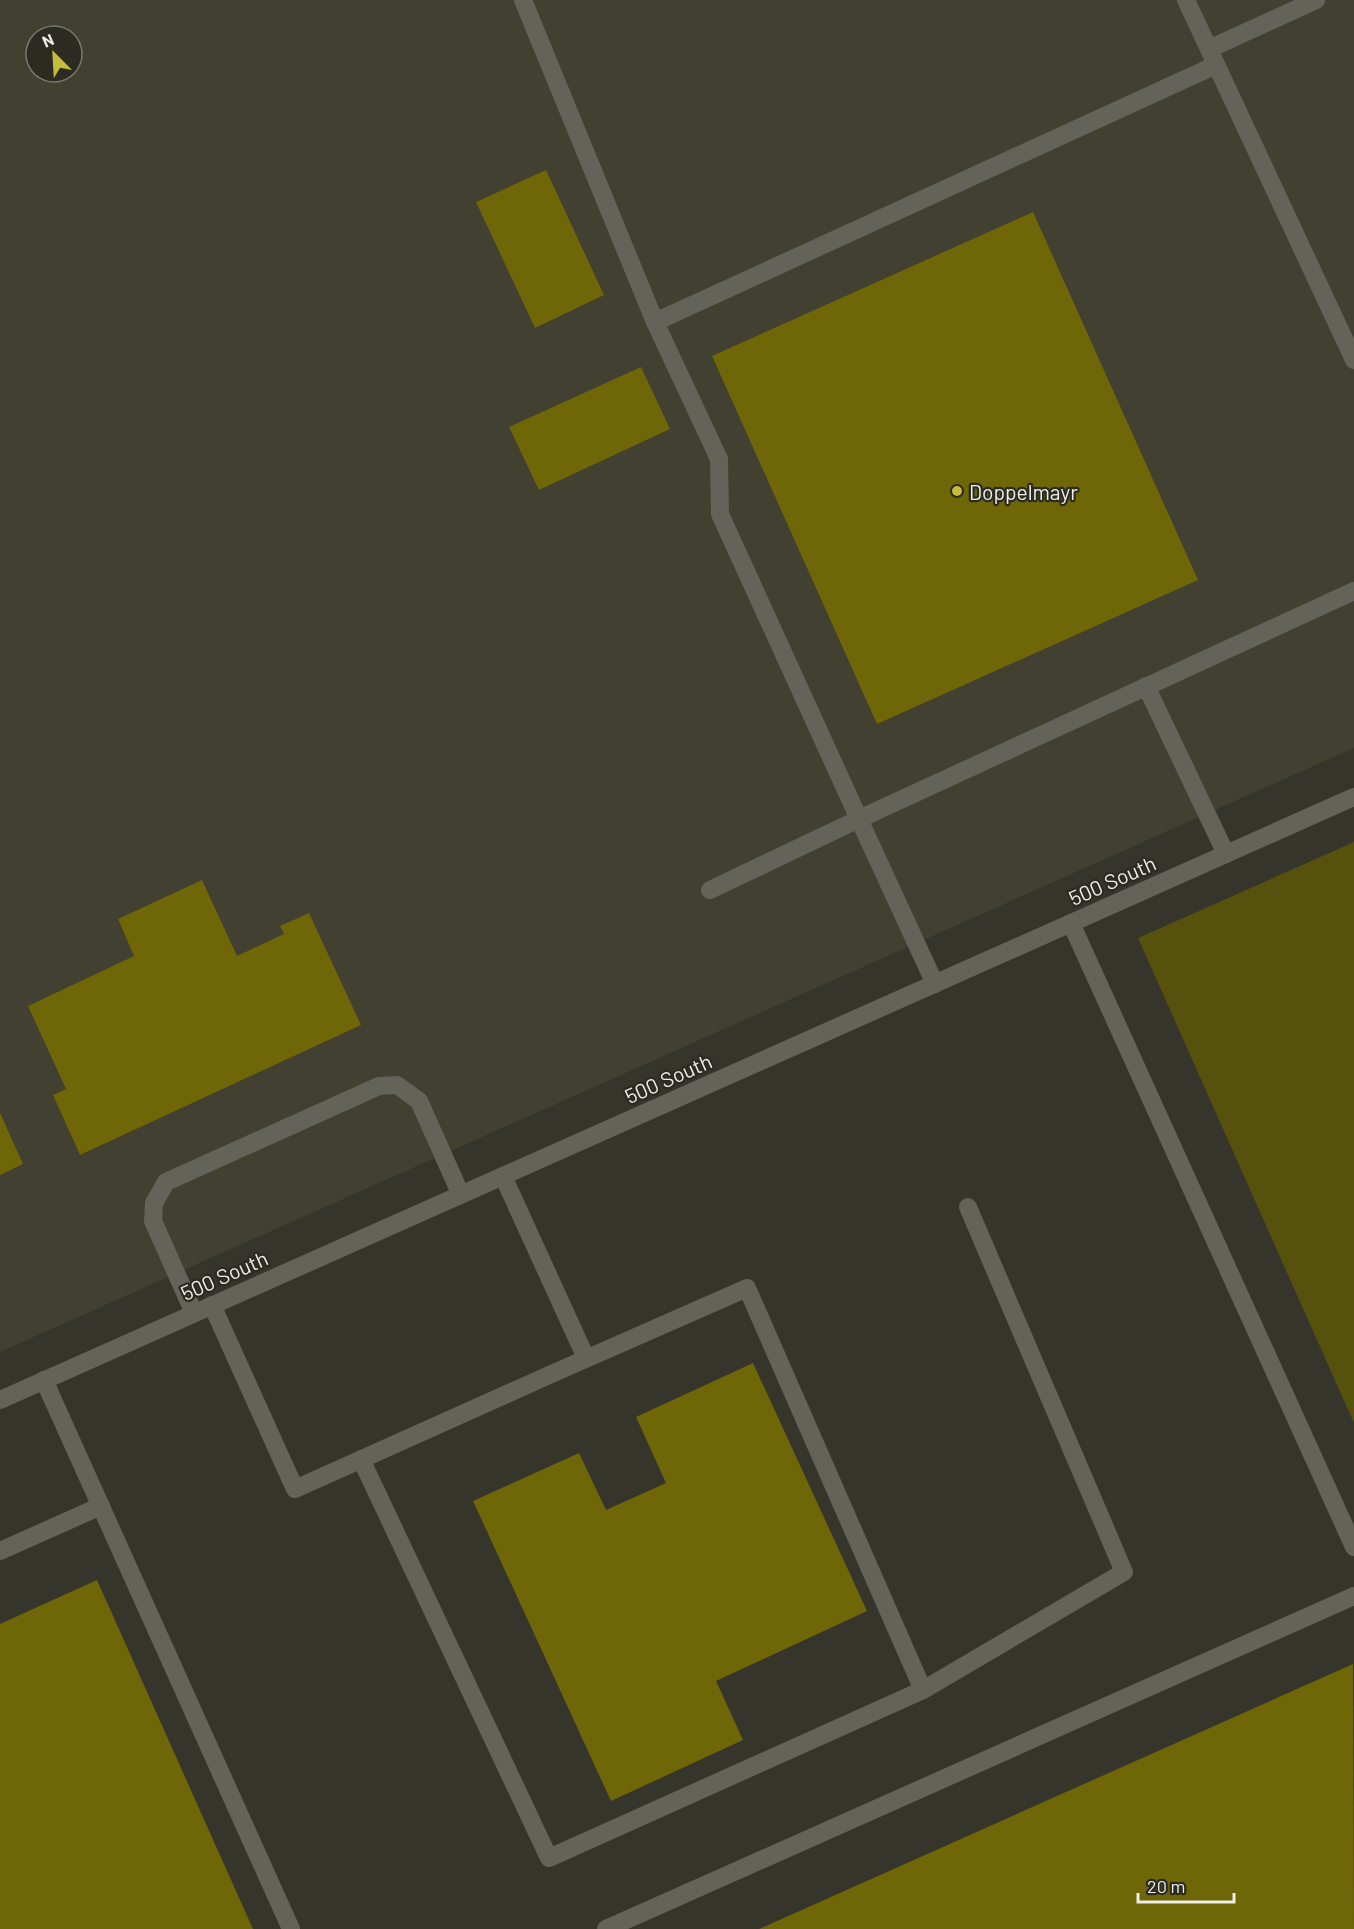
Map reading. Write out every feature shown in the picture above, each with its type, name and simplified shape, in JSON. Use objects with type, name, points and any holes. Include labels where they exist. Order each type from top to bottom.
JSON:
[{"type":"street","points":[[523,0],[655,322],[719,459],[720,514],[935,984]]},
{"type":"street","points":[[1186,0],[1354,360]]},
{"type":"street","points":[[655,322],[1213,57],[1316,0]]},
{"type":"street","points":[[710,890],[858,819],[1354,591]]},
{"type":"street","points":[[1146,687],[1226,854]]},
{"type":"street","name":"500 South","points":[[0,1400],[1354,797]]},
{"type":"street","points":[[1071,923],[1354,1547]]},
{"type":"street","points":[[194,1313],[153,1221],[154,1203],[166,1182],[379,1086],[398,1085],[419,1101],[461,1195]]},
{"type":"street","points":[[503,1176],[586,1358]]},
{"type":"street","points":[[361,1459],[549,1858],[923,1690],[1124,1572],[969,1207]]},
{"type":"street","points":[[212,1305],[295,1489],[747,1288],[923,1690]]},
{"type":"street","points":[[44,1380],[291,1929]]},
{"type":"street","points":[[0,1551],[101,1506]]},
{"type":"street","points":[[606,1929],[1354,1596]]},
{"type":"shaded area","points":[[0,0],[1354,0],[1354,748],[0,1352]]},
{"type":"shaded area","points":[[1354,842],[1354,1423],[1138,938]]},
{"type":"building","points":[[546,170],[604,295],[535,328],[476,202]]},
{"type":"building","points":[[1033,212],[1198,580],[877,724],[712,356]]},
{"type":"building","points":[[641,367],[670,429],[539,490],[509,427]]},
{"type":"building","points":[[202,880],[237,956],[284,934],[280,926],[309,913],[361,1025],[80,1155],[53,1095],[66,1089],[28,1006],[134,956],[118,919]]},
{"type":"building","points":[[0,1113],[23,1164],[0,1175]]},
{"type":"building","points":[[753,1363],[867,1611],[716,1681],[743,1740],[611,1801],[473,1501],[579,1453],[606,1510],[666,1483],[636,1417]]},
{"type":"building","points":[[97,1580],[253,1929],[0,1929],[0,1624]]},
{"type":"building","points":[[1353,1664],[1354,1929],[759,1929]]},
{"type":"place","name":"Doppelmayr","points":[[957,491]]}]
